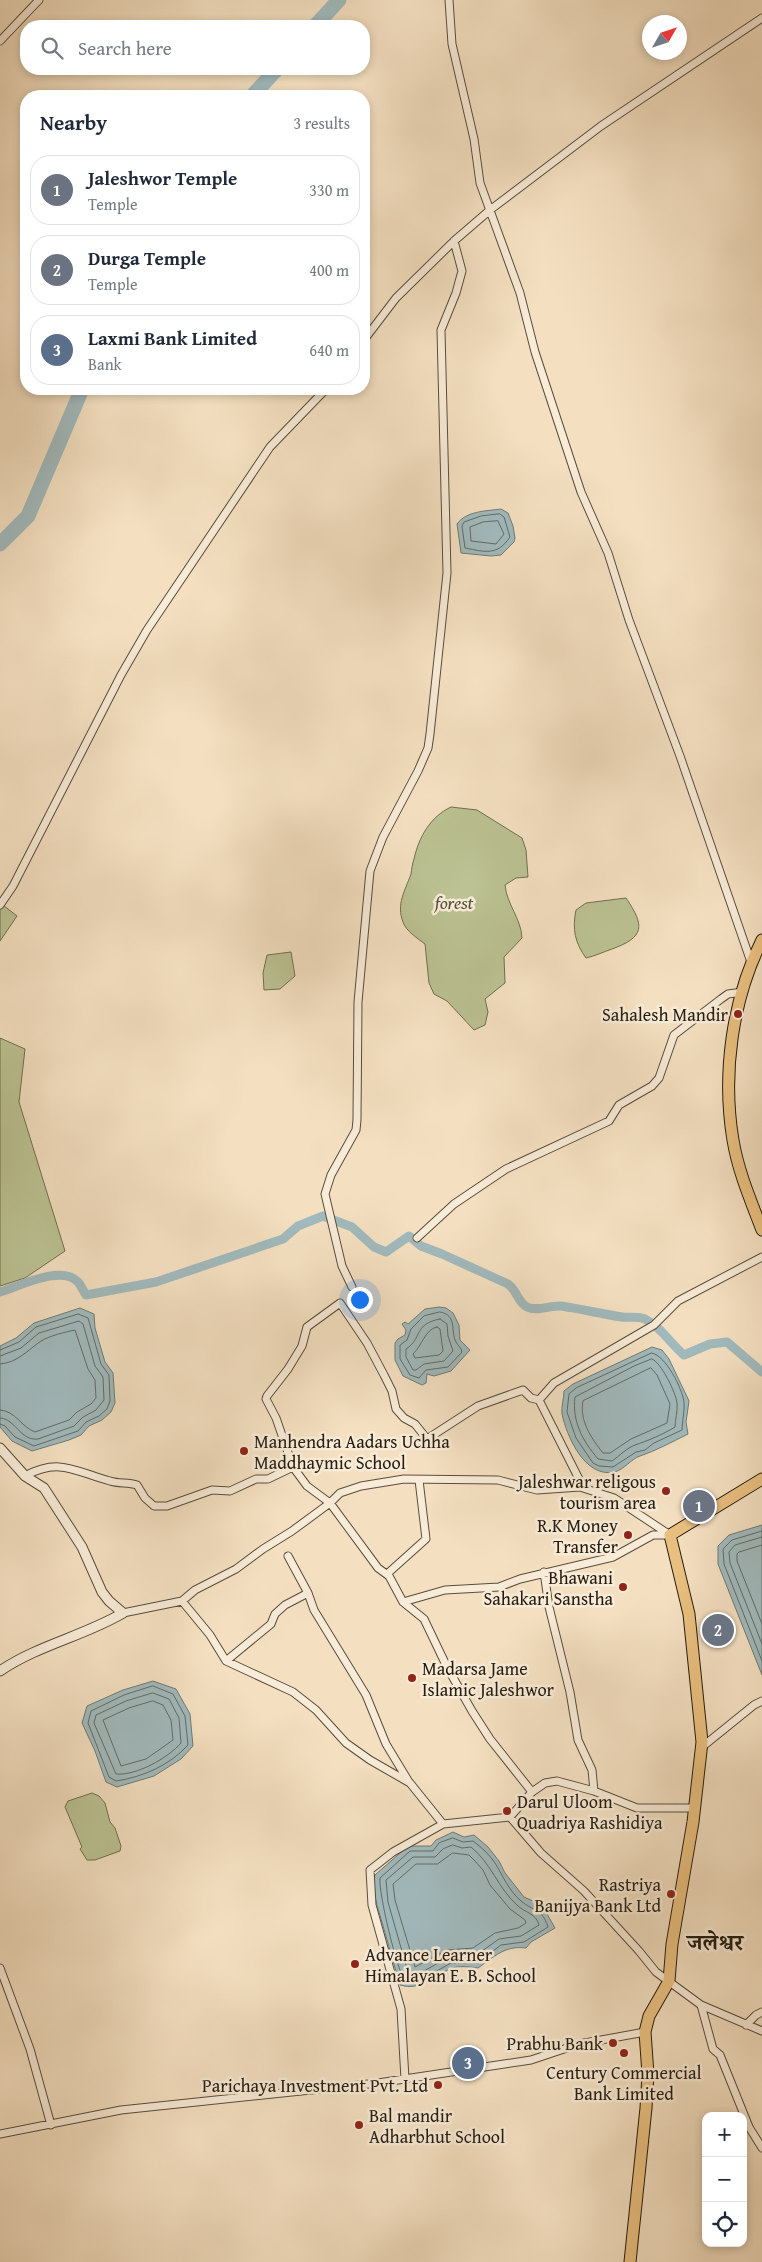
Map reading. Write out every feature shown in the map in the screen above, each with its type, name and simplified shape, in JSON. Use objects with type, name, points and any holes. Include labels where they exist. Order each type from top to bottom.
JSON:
[{"type":"main road","points":[[762,940],[751,962],[736,1017],[728,1098],[733,1142],[746,1188],[762,1230]]},
{"type":"main road","points":[[630,2262],[646,2108],[648,2074],[645,2032],[649,2016],[669,1981],[672,1944],[695,1808],[702,1747],[689,1614],[670,1534],[762,1479]]},
{"type":"street","points":[[0,41],[39,0]]},
{"type":"street","points":[[450,0],[452,44],[474,140],[480,183],[520,293],[535,352],[581,492],[608,553],[629,620],[680,756],[751,962]]},
{"type":"street","points":[[370,332],[396,298],[454,241],[490,210],[601,126],[762,18]]},
{"type":"street","points":[[352,1287],[342,1266],[325,1194],[331,1175],[352,1138],[357,1120],[358,1002],[370,871],[382,837],[418,771],[428,748],[430,734],[447,573],[441,330],[462,271],[454,241]]},
{"type":"street","points":[[0,905],[13,886],[121,675],[147,630],[270,447],[320,395]]},
{"type":"street","points":[[417,1238],[454,1204],[506,1169],[609,1121],[618,1105],[652,1086],[659,1078],[674,1035],[728,994],[743,992]]},
{"type":"street","points":[[539,1400],[554,1383],[654,1325],[678,1301],[762,1257]]},
{"type":"street","points":[[532,1792],[490,1739],[472,1711],[447,1667],[424,1619],[403,1602],[387,1574],[378,1568],[330,1503],[307,1486],[294,1467],[276,1418],[266,1399],[302,1346],[307,1327],[340,1303],[367,1343],[384,1375],[392,1391],[396,1410],[404,1418],[415,1424],[427,1439],[478,1406],[523,1390],[531,1398],[539,1400],[579,1479],[580,1487]]},
{"type":"street","points":[[0,1448],[25,1476],[44,1488],[82,1546],[102,1592],[123,1613]]},
{"type":"street","points":[[25,1476],[40,1468],[70,1468],[112,1482],[136,1485],[154,1506],[161,1506],[193,1498],[212,1490],[230,1491],[256,1479],[268,1479],[294,1467]]},
{"type":"street","points":[[0,1671],[41,1649],[101,1625],[123,1613],[182,1601],[195,1590],[236,1569],[263,1548],[292,1531],[330,1503],[340,1492],[361,1486],[404,1479],[498,1480],[537,1490],[580,1487],[614,1498],[670,1534]]},
{"type":"street","points":[[387,1574],[426,1539],[419,1480]]},
{"type":"street","points":[[403,1602],[445,1590],[499,1587],[544,1572],[613,1557],[653,1535],[670,1534]]},
{"type":"street","points":[[288,1556],[308,1593],[314,1610],[366,1695],[386,1744],[410,1783],[443,1824]]},
{"type":"street","points":[[544,1572],[549,1607],[570,1692],[578,1740],[592,1770],[594,1791]]},
{"type":"street","points":[[226,1661],[271,1624],[275,1614],[285,1605],[308,1593]]},
{"type":"street","points":[[182,1601],[210,1635],[226,1661],[294,1692],[316,1710],[346,1743],[370,1760],[410,1783]]},
{"type":"street","points":[[702,1747],[754,1705],[762,1701]]},
{"type":"street","points":[[406,2079],[401,2008],[372,1905],[370,1870],[393,1852],[443,1824],[510,1816],[532,1792],[545,1783],[557,1781],[594,1791],[637,1808],[695,1808]]},
{"type":"street","points":[[510,1816],[541,1853],[584,1891],[656,1972],[701,2005],[762,2031]]},
{"type":"street","points":[[0,1968],[30,2049],[51,2124]]},
{"type":"street","points":[[701,2005],[713,2049],[720,2056],[749,2127],[762,2148]]},
{"type":"street","points":[[746,2025],[762,2012]]},
{"type":"street","points":[[0,2134],[121,2110],[406,2079],[531,2060],[579,2044],[645,2032]]},
{"type":"green space","name":"forest","points":[[451,807],[477,810],[522,838],[526,850],[528,877],[516,878],[505,885],[522,938],[504,957],[505,983],[485,999],[488,1012],[485,1025],[474,1030],[447,1001],[434,994],[429,983],[425,944],[407,928],[403,922],[400,909],[422,836],[437,816]]},
{"type":"green space","points":[[626,898],[639,923],[636,935],[623,945],[586,958],[575,936],[576,910],[586,903]]},
{"type":"green space","points":[[3,905],[17,916],[0,941],[0,908]]},
{"type":"green space","points":[[291,952],[295,976],[280,989],[264,990],[263,973],[267,955]]},
{"type":"green space","points":[[0,1038],[25,1049],[19,1102],[65,1251],[25,1278],[0,1286]]},
{"type":"green space","points":[[92,1793],[99,1796],[105,1803],[110,1822],[115,1828],[121,1846],[120,1851],[95,1860],[87,1860],[80,1849],[82,1847],[65,1807],[68,1801]]},
{"type":"water","points":[[501,509],[508,513],[513,526],[514,542],[501,555],[461,553],[457,524],[471,514]]},
{"type":"water","points":[[80,1308],[94,1314],[95,1328],[105,1362],[113,1373],[115,1403],[111,1412],[102,1420],[89,1426],[81,1435],[32,1451],[12,1441],[0,1427],[0,1346],[16,1338],[34,1323]]},
{"type":"water","points":[[446,1308],[453,1313],[459,1325],[460,1340],[470,1350],[451,1371],[434,1376],[427,1374],[426,1383],[422,1385],[403,1376],[395,1360],[395,1343],[405,1335],[406,1330],[402,1324],[405,1322],[408,1324],[425,1309]]},
{"type":"water","points":[[652,1347],[662,1350],[669,1359],[689,1401],[686,1422],[688,1434],[637,1457],[618,1471],[604,1472],[594,1469],[579,1454],[568,1434],[562,1414],[564,1391],[573,1384]]},
{"type":"water","points":[[762,1525],[762,1675],[718,1564],[718,1546],[729,1535]]},
{"type":"water","points":[[153,1681],[176,1689],[190,1714],[193,1746],[181,1759],[154,1776],[117,1787],[106,1782],[82,1723],[87,1706],[123,1690]]},
{"type":"water","points":[[453,1832],[464,1837],[474,1835],[488,1847],[524,1897],[542,1905],[555,1928],[531,1942],[526,1948],[506,1950],[478,1968],[453,1968],[420,1985],[400,1985],[373,1888],[375,1875],[408,1846],[431,1846],[436,1840]]},
{"type":"waterway","points":[[321,20],[339,0]]},
{"type":"waterway","points":[[258,90],[271,75]]},
{"type":"waterway","points":[[0,544],[28,516],[79,395]]},
{"type":"waterway","points":[[0,1292],[39,1278],[61,1275],[71,1277],[78,1282],[86,1295],[156,1282],[283,1239],[298,1226],[323,1216],[352,1227],[374,1247],[386,1252],[409,1236],[421,1246],[508,1284],[527,1307],[535,1309],[561,1306],[622,1317],[642,1318],[656,1326],[684,1355],[710,1344],[727,1342],[762,1372]]},
{"type":"place","name":"Sahalesh Mandir","points":[[738,1014]]},
{"type":"place","name":"Manhendra Aadars Uchha Maddhaymic School","points":[[244,1451]]},
{"type":"place","name":"Jaleshwar religous tourism area","points":[[666,1491]]},
{"type":"place","name":"Jaleshwor Temple","points":[[699,1506]]},
{"type":"place","name":"R.K Money Transfer","points":[[628,1535]]},
{"type":"place","name":"Bhawani Sahakari Sanstha","points":[[623,1587]]},
{"type":"place","name":"Durga Temple","points":[[718,1630]]},
{"type":"place","name":"Madarsa Jame Islamic Jaleshwor","points":[[412,1678]]},
{"type":"place","name":"Darul Uloom Quadriya Rashidiya","points":[[507,1811]]},
{"type":"place","name":"Rastriya Banijya Bank Ltd","points":[[671,1894]]},
{"type":"place","name":"Advance Learner Himalayan E. B. School","points":[[355,1964]]},
{"type":"place","name":"Prabhu Bank","points":[[613,2043]]},
{"type":"place","name":"Century Commercial Bank Limited","points":[[624,2053]]},
{"type":"place","name":"Laxmi Bank Limited","points":[[468,2063]]},
{"type":"place","name":"Parichaya Investment Pvt. Ltd","points":[[438,2085]]},
{"type":"place","name":"Bal mandir Adharbhut School","points":[[359,2125]]},
{"type":"district","name":"जलेश्वर","points":[[715,1942]]}]
